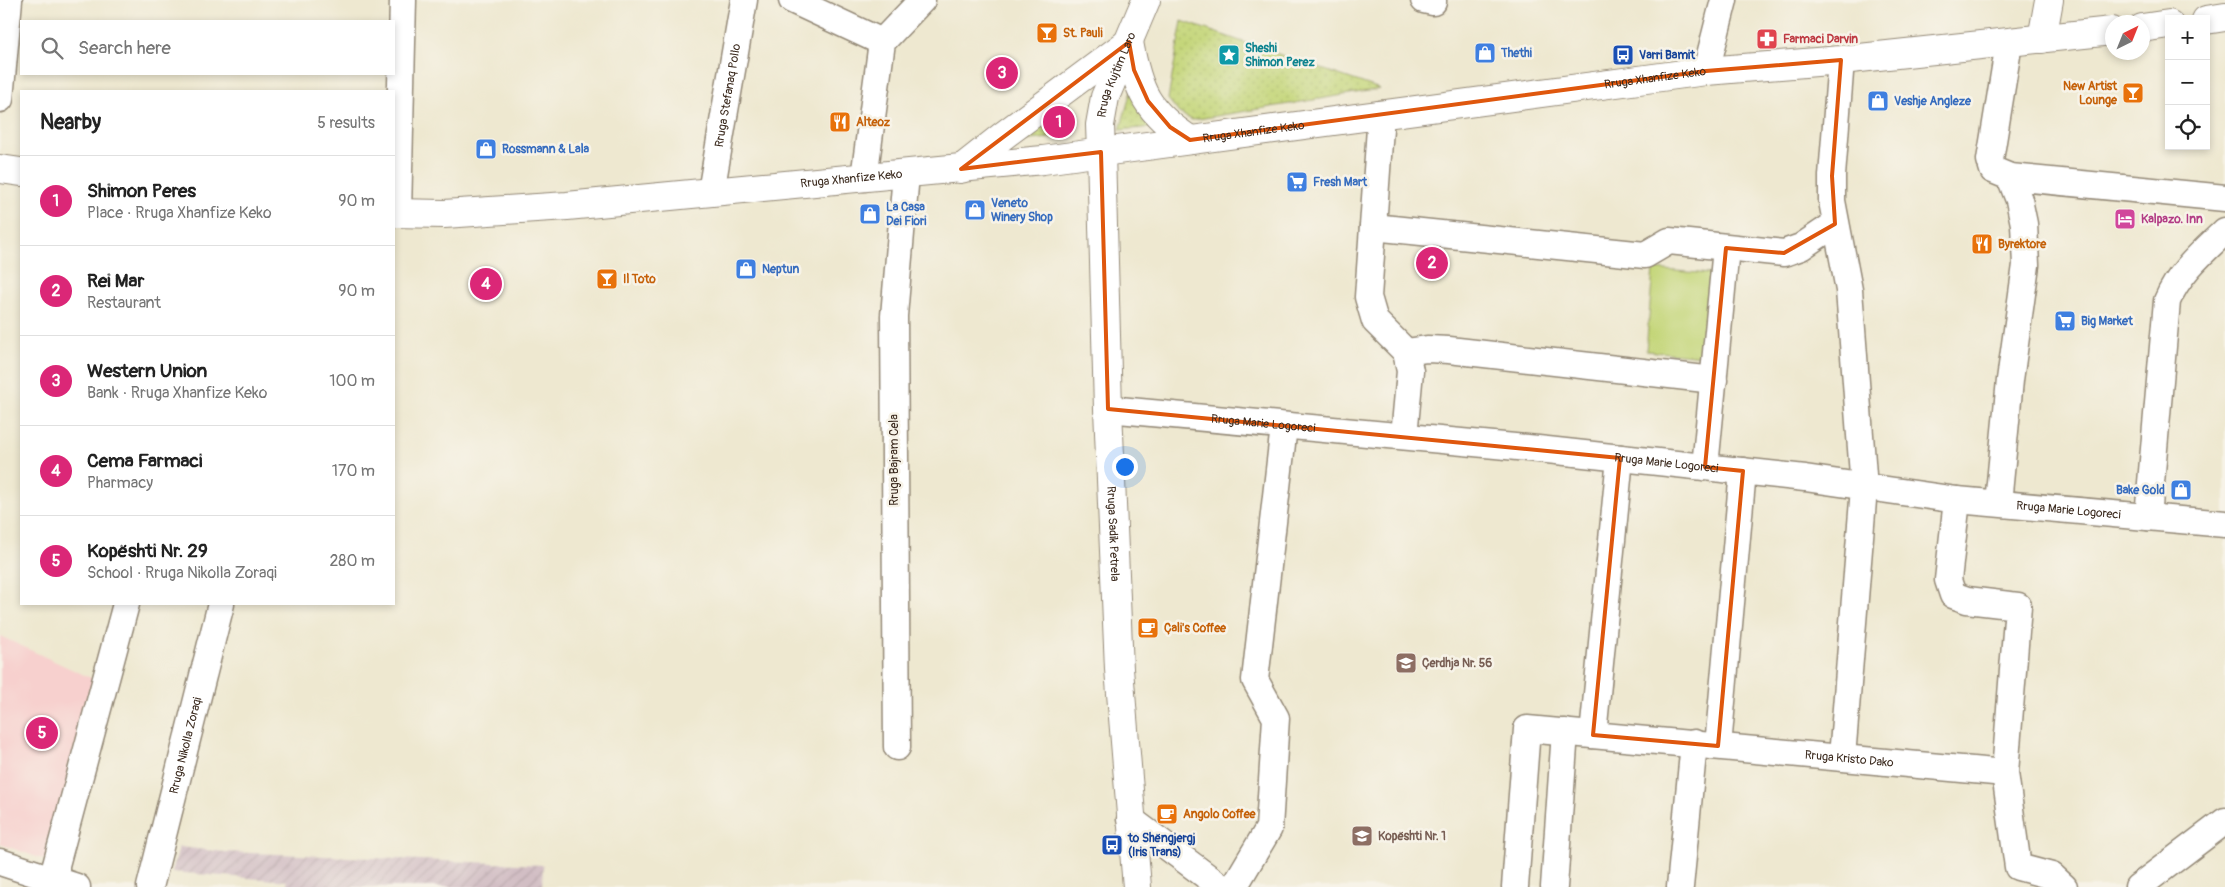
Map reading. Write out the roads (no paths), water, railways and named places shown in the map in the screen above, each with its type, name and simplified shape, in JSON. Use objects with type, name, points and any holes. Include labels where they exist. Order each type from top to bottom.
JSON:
[{"type":"main road","name":"Rruga Kujtim Laro","points":[[1101,152],[1100,125],[1104,97],[1146,0]]},
{"type":"main road","points":[[2042,39],[2049,0]]},
{"type":"main road","points":[[2210,19],[2225,17]]},
{"type":"main road","points":[[2150,27],[2165,25]]},
{"type":"main road","name":"Rruga Xhanfize Keko","points":[[396,213],[444,214],[566,206],[961,169],[1706,71],[1840,60],[2105,33]]},
{"type":"main road","points":[[961,169],[1129,42],[1134,70],[1148,101],[1170,126],[1190,140]]},
{"type":"main road","name":"Rruga Sadik Petrela","points":[[1101,152],[1108,409],[1119,670],[1137,887]]},
{"type":"main road","points":[[0,169],[20,172]]},
{"type":"street","points":[[0,99],[9,0]]},
{"type":"street","points":[[396,213],[403,0]]},
{"type":"street","name":"Rruga Stefanaq Pollo","points":[[711,192],[744,0]]},
{"type":"street","points":[[792,0],[882,42]]},
{"type":"street","points":[[864,178],[882,42],[922,0]]},
{"type":"street","points":[[1424,0],[1433,2],[1433,0]]},
{"type":"street","points":[[1706,71],[1724,0]]},
{"type":"street","points":[[2009,43],[1990,160],[1993,170],[2010,177],[2225,198]]},
{"type":"street","points":[[1840,60],[1832,176],[1835,224],[1844,259],[1849,290],[1864,488],[1842,757]]},
{"type":"street","points":[[1381,114],[1368,297],[1375,321],[1406,352],[1410,371],[1404,436]]},
{"type":"street","name":"Rruga Bajram Cela","points":[[897,747],[894,316],[906,174]]},
{"type":"street","points":[[1998,503],[2010,380],[2026,264],[2024,224],[2019,200],[2010,177]]},
{"type":"street","points":[[1373,226],[1645,255],[1669,241],[1784,253],[1801,247],[1835,224]]},
{"type":"street","points":[[2148,517],[2167,301],[2174,284],[2183,272],[2225,231]]},
{"type":"street","points":[[1705,467],[1726,248]]},
{"type":"street","points":[[1406,352],[1427,349],[1448,350],[1714,380]]},
{"type":"street","name":"Rruga Marie Logoreci","points":[[1108,409],[1620,458],[1743,471],[1957,500],[2225,524]]},
{"type":"street","points":[[1234,887],[1269,828],[1276,718],[1255,680],[1284,426]]},
{"type":"street","points":[[1593,735],[1620,458]]},
{"type":"street","points":[[1680,887],[1706,745],[1743,471]]},
{"type":"street","points":[[1957,500],[1948,580],[1953,595],[1966,600],[2018,606],[2005,773],[2018,867],[2052,876],[2064,887]]},
{"type":"street","points":[[66,884],[56,865],[126,605]]},
{"type":"street","name":"Rruga Nikolla Zoraqi","points":[[150,887],[221,605]]},
{"type":"street","name":"Rruga Kristo Dako","points":[[1515,887],[1527,729],[2005,773]]},
{"type":"street","points":[[1554,887],[1565,732]]},
{"type":"street","points":[[1130,819],[1221,887]]},
{"type":"street","points":[[2138,887],[2225,821]]},
{"type":"street","points":[[0,862],[66,884]]},
{"type":"place","name":"St. Pauli","points":[[1047,33]]},
{"type":"place","name":"Farmaci Darvin","points":[[1767,39]]},
{"type":"place","name":"Thethi","points":[[1485,53]]},
{"type":"place","name":"Sheshi Shimon Perez","points":[[1229,55]]},
{"type":"place","name":"Varri Bamit","points":[[1623,55]]},
{"type":"place","name":"Western Union","points":[[1002,73]]},
{"type":"place","name":"New Artist Lounge","points":[[2133,93]]},
{"type":"place","name":"Veshje Angleze","points":[[1878,101]]},
{"type":"place","name":"Alteoz","points":[[840,122]]},
{"type":"place","name":"Shimon Peres","points":[[1059,122]]},
{"type":"place","name":"Rossmann & Lala","points":[[486,149]]},
{"type":"place","name":"Fresh Mart","points":[[1297,182]]},
{"type":"place","name":"Veneto Winery Shop","points":[[975,210]]},
{"type":"place","name":"La Casa Dei Fiori","points":[[870,214]]},
{"type":"place","name":"Kalpazo. Inn","points":[[2125,219]]},
{"type":"place","name":"Byrektore","points":[[1982,244]]},
{"type":"place","name":"Rei Mar","points":[[1432,263]]},
{"type":"place","name":"Neptun","points":[[746,269]]},
{"type":"place","name":"Il Toto","points":[[607,279]]},
{"type":"place","name":"Cema Farmaci","points":[[486,284]]},
{"type":"place","name":"Big Market","points":[[2065,321]]},
{"type":"place","name":"Bake Gold","points":[[2181,490]]},
{"type":"place","name":"Çali's Coffee","points":[[1148,628]]},
{"type":"place","name":"Çerdhja Nr. 56","points":[[1406,663]]},
{"type":"place","name":"Kopështi Nr. 29","points":[[42,733]]},
{"type":"place","name":"Angolo Coffee","points":[[1167,814]]},
{"type":"place","name":"Kopështi Nr. 1","points":[[1362,836]]},
{"type":"place","name":"to Shëngjergj (Iris Trans)","points":[[1112,845]]}]
